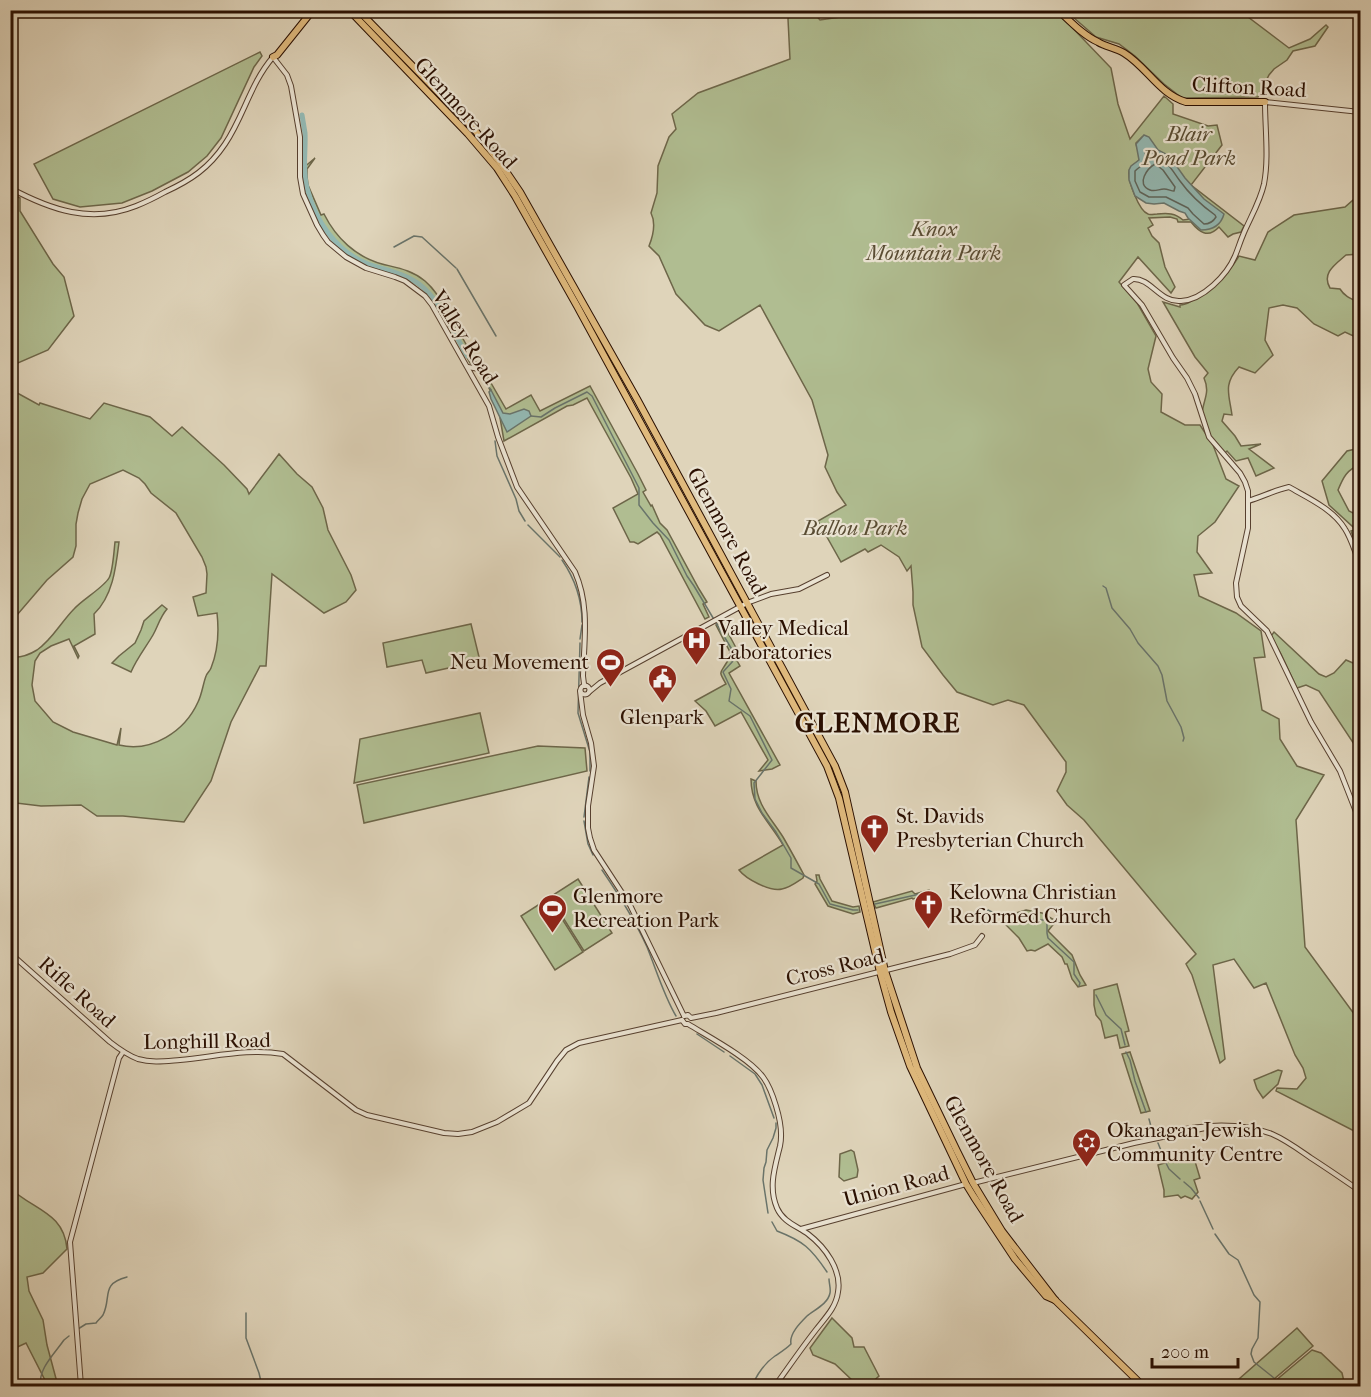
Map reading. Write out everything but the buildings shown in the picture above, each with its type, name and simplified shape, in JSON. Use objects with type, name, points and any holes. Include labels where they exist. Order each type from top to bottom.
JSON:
[{"type":"main road","points":[[273,57],[308,10]]},
{"type":"main road","points":[[273,57],[313,10]]},
{"type":"main road","name":"Glenmore Road","points":[[349,10],[473,140],[515,196],[835,766],[845,792],[883,971],[917,1068],[970,1184],[1002,1231],[1055,1300],[1143,1386]]},
{"type":"main road","name":"Glenmore Road","points":[[358,10],[474,129],[501,164],[525,201],[637,399],[744,604]]},
{"type":"main road","name":"Clifton Road","points":[[1058,10],[1100,44],[1124,53],[1176,99],[1186,102],[1265,102]]},
{"type":"main road","points":[[411,74],[438,92]]},
{"type":"street","points":[[10,188],[51,207],[73,213],[96,214],[115,213],[136,206],[186,182],[202,171],[225,143],[260,73],[273,57]]},
{"type":"street","name":"Valley Road","points":[[273,57],[287,75],[291,86],[300,137],[300,177],[303,194],[317,225],[328,242],[346,257],[366,268],[405,281],[425,296],[432,305],[489,406],[517,487],[575,573],[581,586],[586,614],[581,704],[594,766],[588,806],[590,838],[597,855],[630,905],[683,1018]]},
{"type":"street","points":[[1265,102],[1266,166],[1261,197],[1242,237],[1236,256],[1225,273],[1199,295],[1178,302],[1166,298],[1141,279],[1133,279],[1124,285],[1142,305],[1187,378],[1195,394],[1209,437],[1240,473],[1248,491],[1248,528],[1236,583],[1237,597],[1241,606],[1267,631],[1311,722],[1340,771],[1360,822]]},
{"type":"street","name":"Clifton Road","points":[[1265,102],[1360,112]]},
{"type":"street","points":[[468,366],[484,370]]},
{"type":"street","points":[[1248,501],[1289,487],[1330,512],[1340,521],[1347,531],[1360,564]]},
{"type":"street","points":[[583,688],[595,686],[744,604],[771,594],[799,589],[827,575]]},
{"type":"street","points":[[581,704],[584,697],[600,683]]},
{"type":"street","points":[[583,688],[583,694],[588,693]]},
{"type":"street","points":[[583,688],[588,693]]},
{"type":"street","name":"Cross Road","points":[[691,1018],[950,954],[975,945],[982,936]]},
{"type":"street","name":"Rifle Road","points":[[10,953],[123,1052]]},
{"type":"street","points":[[688,1024],[691,1021],[688,1015],[683,1018],[684,1023],[755,1068],[769,1087],[782,1130],[773,1171],[774,1197],[782,1215],[788,1222],[810,1235]]},
{"type":"street","name":"Longhill Road","points":[[81,1386],[70,1242],[119,1058],[123,1052],[151,1061],[249,1053],[283,1054],[356,1110],[366,1115],[444,1133],[458,1134],[472,1132],[497,1122],[530,1103],[557,1061],[566,1050],[579,1043],[683,1018]]},
{"type":"street","name":"Union Road","points":[[800,1229],[970,1184],[1210,1127],[1233,1126],[1272,1135],[1291,1144],[1360,1191]]},
{"type":"street","points":[[775,1386],[830,1312],[838,1293],[837,1273],[833,1262],[807,1230],[812,1225]]},
{"type":"green space","points":[[855,10],[1054,11],[1111,68],[1118,104],[1130,139],[1164,96],[1173,104],[1173,114],[1208,126],[1217,125],[1222,145],[1191,185],[1244,226],[1241,232],[1228,237],[1219,227],[1211,233],[1204,233],[1191,222],[1178,222],[1177,219],[1170,217],[1149,218],[1153,225],[1148,228],[1159,243],[1165,267],[1175,287],[1171,293],[1138,257],[1119,282],[1137,303],[1156,336],[1148,369],[1151,382],[1162,394],[1161,412],[1185,425],[1200,425],[1213,445],[1226,479],[1239,486],[1215,522],[1198,536],[1197,552],[1212,573],[1194,575],[1199,596],[1236,613],[1261,631],[1265,657],[1254,658],[1262,710],[1279,719],[1280,739],[1297,766],[1324,775],[1296,820],[1305,947],[1360,1022],[1360,1134],[1276,1091],[1277,1088],[1297,1089],[1306,1078],[1303,1068],[1295,1055],[1266,983],[1254,988],[1234,959],[1213,965],[1225,1059],[1220,1063],[1192,975],[1186,964],[1196,954],[1057,791],[1066,772],[1066,762],[1024,705],[1008,700],[993,705],[957,692],[943,675],[922,647],[913,605],[911,566],[907,571],[899,557],[881,545],[868,552],[865,549],[841,562],[818,521],[846,505],[825,467],[828,455],[812,400],[760,305],[719,331],[705,325],[676,294],[659,256],[649,246],[653,230],[651,213],[657,193],[658,166],[669,137],[676,129],[672,114],[698,93],[790,59],[788,19],[792,11],[812,11],[820,20],[854,15]],"holes":[[[1144,136],[1162,157],[1191,219],[1183,220],[1168,214],[1149,214],[1138,202],[1129,176],[1131,167],[1140,157],[1136,143]]]},
{"type":"green space","points":[[1080,10],[1240,11],[1289,48],[1310,39],[1326,25],[1328,27],[1315,46],[1293,51],[1287,60],[1274,69],[1258,97],[1182,98],[1119,44],[1096,37],[1074,18]]},
{"type":"green space","points":[[260,52],[262,56],[254,67],[221,138],[207,156],[188,172],[152,191],[122,203],[80,207],[53,199],[34,164]]},
{"type":"green space","points":[[315,158],[307,169],[307,176],[308,185],[321,215],[324,214],[341,239],[364,257],[410,272],[429,285],[437,294],[477,364],[482,366],[475,367],[470,363],[442,313],[423,289],[404,278],[355,259],[343,250],[322,227],[309,200],[302,169]]},
{"type":"green space","points":[[11,193],[20,198],[20,211],[53,264],[64,277],[74,316],[48,350],[13,365],[11,368]]},
{"type":"green space","points":[[1360,194],[1360,254],[1346,255],[1334,265],[1327,278],[1330,288],[1340,289],[1346,296],[1360,303],[1360,339],[1345,332],[1338,336],[1314,324],[1297,308],[1283,305],[1269,308],[1265,340],[1273,355],[1255,373],[1239,367],[1229,384],[1232,415],[1224,414],[1222,421],[1241,446],[1261,444],[1249,449],[1274,468],[1256,476],[1248,458],[1236,461],[1227,451],[1224,454],[1207,431],[1202,411],[1206,393],[1204,378],[1208,373],[1195,357],[1163,302],[1180,307],[1213,286],[1239,256],[1255,260],[1268,232],[1294,215],[1345,207]]},
{"type":"green space","points":[[487,376],[506,409],[531,395],[540,411],[590,386],[646,490],[643,492],[707,602],[703,604],[709,617],[705,619],[657,532],[638,544],[630,542],[613,508],[638,494],[587,398],[567,406],[504,441],[498,406],[485,380]]},
{"type":"green space","points":[[10,389],[39,405],[40,403],[90,419],[104,403],[150,417],[172,436],[182,427],[224,465],[249,494],[279,454],[312,487],[323,508],[328,530],[351,575],[356,590],[346,602],[324,613],[272,574],[266,666],[260,666],[231,722],[211,781],[184,822],[97,816],[81,805],[41,806],[16,803],[11,805],[11,657],[28,655],[37,650],[74,609],[106,582],[111,571],[115,542],[119,542],[115,571],[106,599],[94,614],[95,634],[74,646],[78,658],[69,639],[40,653],[35,661],[32,685],[35,701],[53,722],[73,732],[117,745],[121,728],[119,745],[131,747],[155,743],[166,737],[185,722],[201,696],[215,655],[218,627],[217,613],[198,616],[193,597],[206,593],[206,567],[176,513],[151,493],[139,478],[123,470],[90,484],[78,513],[73,557],[47,580],[11,621]]},
{"type":"green space","points":[[1360,448],[1360,465],[1346,474],[1338,490],[1349,511],[1359,516],[1360,519],[1360,557],[1351,531],[1354,530],[1353,527],[1329,505],[1322,481],[1347,451]]},
{"type":"green space","points":[[162,605],[167,609],[131,672],[112,663],[135,643],[144,621]]},
{"type":"green space","points":[[722,622],[740,655],[736,659],[740,666],[729,673],[780,765],[772,769],[759,771],[768,760],[741,712],[715,726],[706,711],[695,701],[726,684],[721,672],[728,661],[730,652],[716,625]]},
{"type":"green space","points":[[471,624],[480,661],[426,673],[422,660],[387,667],[383,643]]},
{"type":"green space","points":[[1274,632],[1319,674],[1326,677],[1334,673],[1346,660],[1360,666],[1360,757],[1356,747],[1319,691],[1306,685],[1297,688],[1271,636]]},
{"type":"green space","points":[[480,713],[489,753],[354,783],[360,739]]},
{"type":"green space","points":[[538,746],[585,748],[587,771],[364,823],[357,785]]},
{"type":"green space","points":[[751,779],[756,781],[761,804],[804,875],[793,885],[785,888],[765,887],[739,870],[783,845],[758,807]]},
{"type":"green space","points":[[816,875],[819,875],[832,901],[853,907],[859,906],[860,912],[853,914],[828,906],[815,884]]},
{"type":"green space","name":"Glenmore Recreation Park","points":[[578,879],[612,933],[584,951],[550,897]]},
{"type":"green space","points":[[929,890],[938,898],[934,899],[930,895],[876,908],[873,902],[912,891],[915,894]]},
{"type":"green space","name":"Glenmore Recreation Park","points":[[549,898],[583,952],[555,970],[521,916]]},
{"type":"green space","points":[[1026,910],[1042,913],[1056,921],[1048,931],[1072,955],[1086,985],[1078,987],[1072,979],[1067,964],[1048,944],[1035,951],[1027,951],[1019,938],[1002,921]]},
{"type":"green space","points":[[1117,984],[1129,1031],[1125,1032],[1129,1046],[1120,1048],[1117,1035],[1105,1038],[1094,1005],[1094,990]]},
{"type":"green space","points":[[1130,1052],[1150,1111],[1141,1113],[1122,1054]]},
{"type":"green space","points":[[1278,1070],[1282,1071],[1278,1084],[1263,1098],[1254,1080]]},
{"type":"green space","points":[[851,1150],[854,1152],[858,1170],[857,1177],[844,1181],[839,1177],[840,1154]]},
{"type":"green space","points":[[1194,1158],[1200,1178],[1194,1180],[1198,1192],[1192,1199],[1185,1196],[1181,1198],[1178,1195],[1164,1197],[1158,1165],[1174,1160]]},
{"type":"green space","points":[[10,1188],[54,1219],[65,1237],[67,1249],[43,1273],[27,1277],[29,1291],[43,1320],[58,1386],[48,1386],[26,1343],[11,1350]]},
{"type":"green space","points":[[832,1318],[852,1338],[854,1347],[864,1347],[879,1376],[868,1386],[853,1386],[854,1382],[835,1364],[813,1355],[810,1348]]},
{"type":"green space","points":[[1297,1328],[1313,1346],[1266,1386],[1231,1386]]},
{"type":"green space","points":[[1312,1350],[1321,1353],[1342,1373],[1345,1386],[1269,1386]]},
{"type":"water","points":[[1144,135],[1149,137],[1158,150],[1173,161],[1204,199],[1224,214],[1216,226],[1201,230],[1185,213],[1164,203],[1146,203],[1135,196],[1129,180],[1129,170],[1139,160],[1136,144]]},
{"type":"water","points":[[491,390],[503,413],[510,414],[524,409],[529,411],[531,416],[507,432],[491,399],[489,392]]},
{"type":"waterway","points":[[302,115],[307,188],[315,212],[328,234],[346,252],[357,259],[401,274],[427,291],[452,327],[467,356]]},
{"type":"waterway","points":[[394,247],[414,236],[422,237],[456,268]]},
{"type":"waterway","points":[[457,269],[496,336]]},
{"type":"waterway","points":[[467,356],[475,367]]},
{"type":"waterway","points":[[478,371],[491,390]]},
{"type":"waterway","points":[[531,416],[541,417],[587,392],[592,396],[639,488],[639,505],[669,540],[687,576],[734,653],[733,661],[723,672],[731,689],[729,701],[750,716],[772,760],[754,783],[755,799],[762,813],[791,858],[791,868],[819,884],[830,904],[858,910]]},
{"type":"waterway","points":[[495,441],[497,456],[525,521]]},
{"type":"waterway","points":[[528,525],[560,557]]},
{"type":"waterway","points":[[562,560],[577,589],[582,622]]},
{"type":"waterway","points":[[1103,586],[1106,588],[1112,608],[1158,666],[1167,701],[1181,727],[1183,741]]},
{"type":"waterway","points":[[580,639],[582,625]]},
{"type":"waterway","points":[[580,643],[578,713],[590,752],[590,771]]},
{"type":"waterway","points":[[584,817],[589,777]]},
{"type":"waterway","points":[[584,821],[588,844],[593,855]]},
{"type":"waterway","points":[[602,870],[642,937],[676,1016]]},
{"type":"waterway","points":[[875,904],[929,892]]},
{"type":"waterway","points":[[931,894],[938,899]]},
{"type":"waterway","points":[[973,920],[988,910],[992,912]]},
{"type":"waterway","points":[[1009,918],[1012,920],[1025,915],[1035,920],[1047,920]]},
{"type":"waterway","points":[[1047,922],[1048,938],[1074,962],[1074,974],[1080,983],[1079,986]]},
{"type":"waterway","points":[[1096,995],[1106,1015],[1121,1029],[1125,1045]]},
{"type":"waterway","points":[[697,1034],[724,1052]]},
{"type":"waterway","points":[[1126,1052],[1146,1112]]},
{"type":"waterway","points":[[730,1056],[755,1074],[762,1085],[774,1118]]},
{"type":"waterway","points":[[1149,1119],[1153,1134]]},
{"type":"waterway","points":[[768,1213],[763,1180],[764,1168],[776,1123]]},
{"type":"waterway","points":[[1158,1143],[1164,1158]]},
{"type":"waterway","points":[[1165,1161],[1169,1169],[1180,1179]]},
{"type":"waterway","points":[[1184,1182],[1199,1198]]},
{"type":"waterway","points":[[1200,1201],[1213,1229]]},
{"type":"waterway","points":[[772,1222],[777,1231],[806,1246],[827,1272]]},
{"type":"waterway","points":[[1215,1234],[1229,1254],[1238,1260],[1254,1295],[1260,1302],[1258,1338],[1251,1354],[1254,1362],[1274,1378]]},
{"type":"waterway","points":[[78,1329],[86,1324],[96,1323],[106,1308],[110,1287],[113,1283],[127,1277]]},
{"type":"waterway","points":[[753,1386],[765,1365],[791,1344],[793,1333],[798,1325],[827,1300],[830,1291],[829,1279]]},
{"type":"waterway","points":[[246,1313],[246,1338],[262,1386]]},
{"type":"waterway","points":[[41,1386],[40,1380],[44,1368],[69,1336]]},
{"type":"waterway","points":[[1278,1381],[1282,1386]]},
{"type":"place","name":"Valley Medical Laboratories","points":[[697,666]]},
{"type":"place","name":"Neu Movement","points":[[610,688]]},
{"type":"place","name":"Glenpark","points":[[662,704]]},
{"type":"place","name":"St. Davids Presbyterian Church","points":[[875,854]]},
{"type":"place","name":"Kelowna Christian Reformed Church","points":[[928,930]]},
{"type":"place","name":"Glenmore Recreation Park","points":[[552,934]]},
{"type":"place","name":"Okanagan Jewish Community Centre","points":[[1086,1168]]},
{"type":"district","name":"GLENMORE","points":[[878,723]]},
{"type":"park label","name":"Blair Pond Park","points":[[1189,146]]},
{"type":"park label","name":"Knox Mountain Park","points":[[934,241]]},
{"type":"park label","name":"Ballou Park","points":[[855,528]]}]
